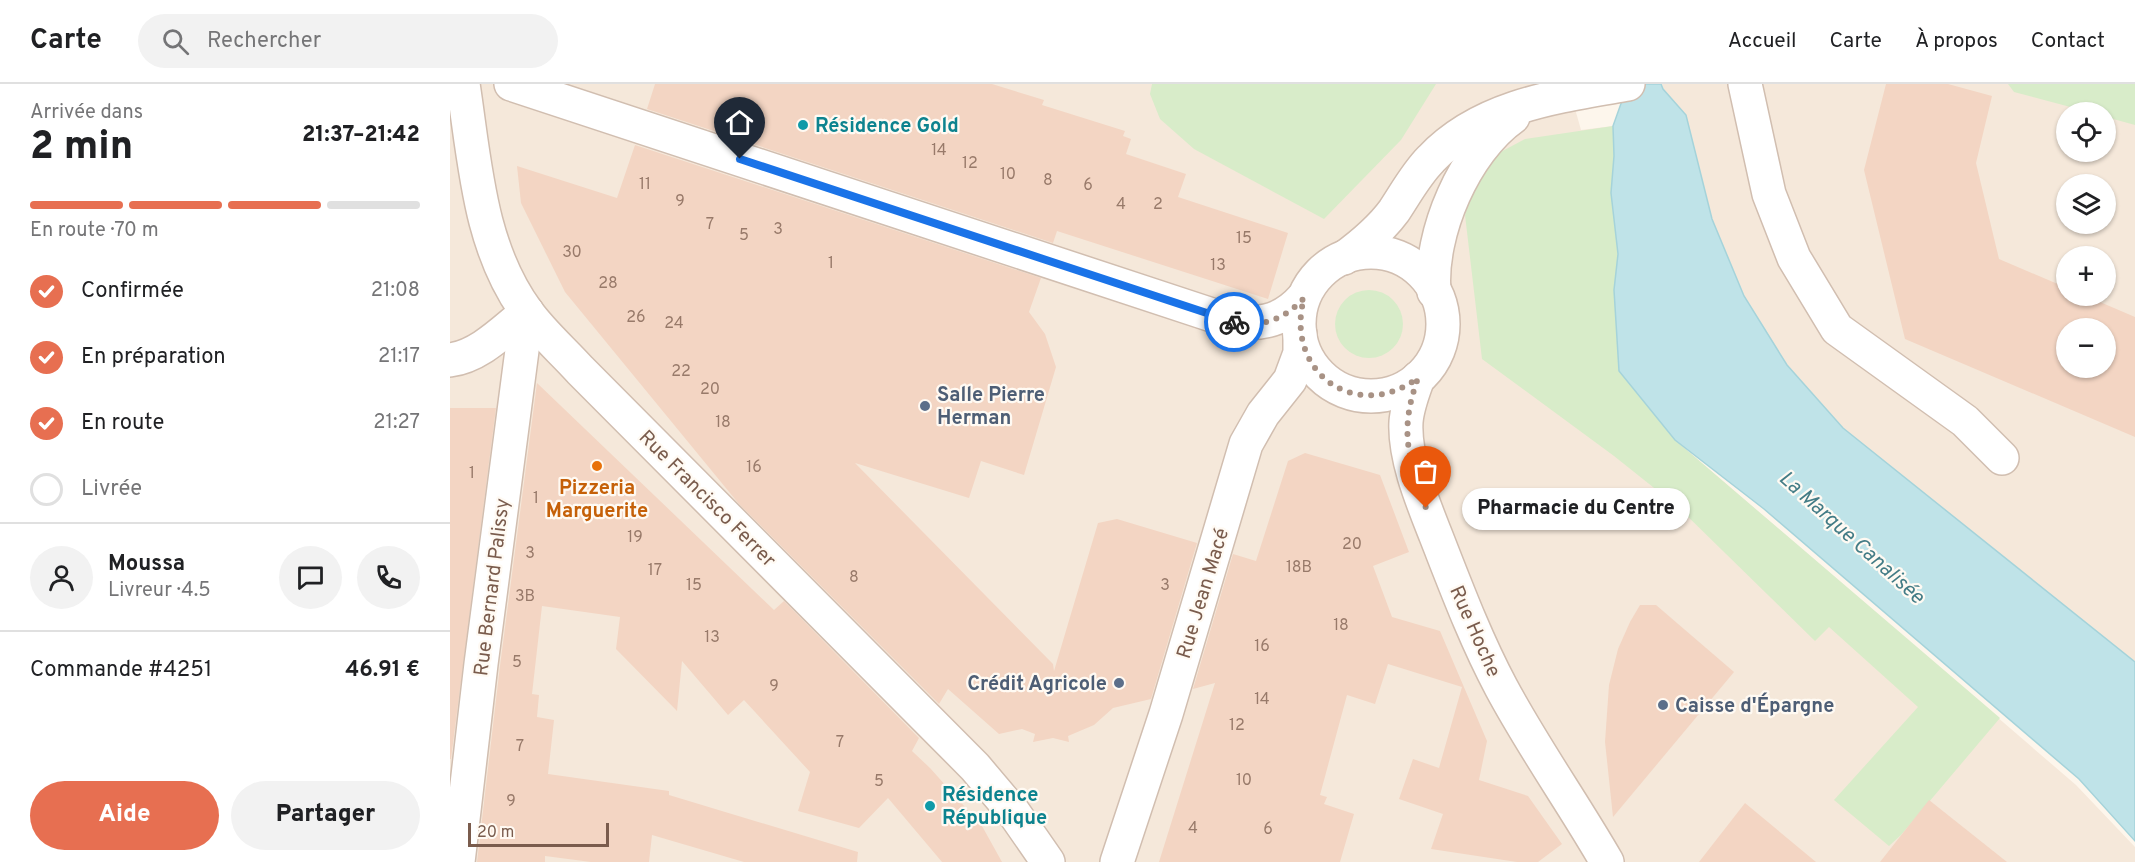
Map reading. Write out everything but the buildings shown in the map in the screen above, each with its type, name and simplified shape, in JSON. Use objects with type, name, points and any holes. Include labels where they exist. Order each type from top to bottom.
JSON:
[{"type":"street","name":"Rue Francisco Ferrer","points":[[463,84],[484,220],[501,268],[527,312],[580,370],[975,767],[1014,813],[1048,862]]},
{"type":"street","points":[[511,84],[1242,324],[1273,321],[1286,314],[1304,298]]},
{"type":"street","points":[[1344,258],[1367,252],[1390,255],[1412,265],[1421,273],[1434,292],[1442,314],[1441,338],[1432,360],[1418,378],[1397,391],[1374,396],[1351,393],[1330,382],[1312,366],[1306,356],[1300,334],[1300,310],[1309,288],[1324,270],[1368,240],[1383,224],[1431,159],[1450,141],[1499,113],[1522,105],[1628,84]]},
{"type":"street","points":[[1745,84],[1769,194],[1794,258],[1837,329],[1965,421],[2002,458]]},
{"type":"street","points":[[1434,292],[1433,277],[1439,240],[1453,197],[1467,167],[1485,142],[1505,123],[1521,111],[1549,100]]},
{"type":"street","points":[[450,360],[458,359],[484,346],[527,312]]},
{"type":"street","name":"Rue Bernard Palissy","points":[[458,862],[481,664],[527,312]]},
{"type":"street","name":"Rue Jean Macé","points":[[1117,862],[1166,714],[1246,444],[1263,414],[1290,380],[1300,353],[1300,334]]},
{"type":"street","name":"Rue Hoche","points":[[1418,378],[1410,399],[1406,422],[1407,439],[1414,474],[1432,525],[1476,636],[1500,685],[1522,725],[1607,862]]},
{"type":"shaded area","points":[[450,84],[1568,84],[1581,130],[1613,126],[1620,371],[1675,440],[2076,785],[2135,847],[2135,862],[450,862]]},
{"type":"shaded area","points":[[1662,84],[2135,84],[2135,662],[1843,428],[1787,365],[1744,296],[1712,219],[1686,115],[1663,89]]},
{"type":"green space","points":[[1152,84],[1436,84],[1401,140],[1324,219],[1194,149],[1160,119],[1150,94]]},
{"type":"green space","points":[[2008,84],[2135,84],[2135,125],[2116,120],[2116,102],[2056,103],[2014,92]]},
{"type":"green space","points":[[1613,126],[1614,156],[1611,193],[1618,254],[1614,290],[1620,371],[1675,440],[2000,718],[1901,835],[1889,846],[1834,800],[1918,707],[1829,627],[1815,641],[1678,507],[1614,456],[1482,359],[1465,215],[1477,177],[1495,155],[1525,139]]},
{"type":"green space","points":[[1369,290],[1382,293],[1393,300],[1400,311],[1403,324],[1400,337],[1393,348],[1382,355],[1369,358],[1356,355],[1345,348],[1338,337],[1335,324],[1338,311],[1345,300],[1356,293]]},
{"type":"water","name":"La Marque Canalisée","points":[[1620,84],[1661,84],[1686,115],[1712,219],[1744,296],[1787,365],[1843,428],[2135,662],[2135,841],[2079,779],[1764,509],[1675,440],[1619,371],[1614,290],[1618,254],[1611,193],[1614,156],[1613,126],[1623,98]]},
{"type":"way so far","points":[[1234,322],[1258,324],[1273,321],[1286,314],[1304,298],[1299,321],[1306,356],[1312,366],[1330,382],[1351,393],[1374,396],[1397,391],[1418,378],[1410,399],[1406,422],[1407,439],[1414,474],[1426,508]]},
{"type":"place","name":"Résidence Gold","points":[[803,125]]},
{"type":"place","name":"Salle Pierre Herman","points":[[925,406]]},
{"type":"place","name":"Pizzeria Marguerite","points":[[597,466]]},
{"type":"place","name":"Pharmacie du Centre","points":[[1426,508]]},
{"type":"place","name":"Crédit Agricole","points":[[1119,683]]},
{"type":"place","name":"Caisse d'Épargne","points":[[1663,705]]},
{"type":"place","name":"Résidence République","points":[[930,806]]},
{"type":"route","points":[[740,159],[1234,322]]}]
